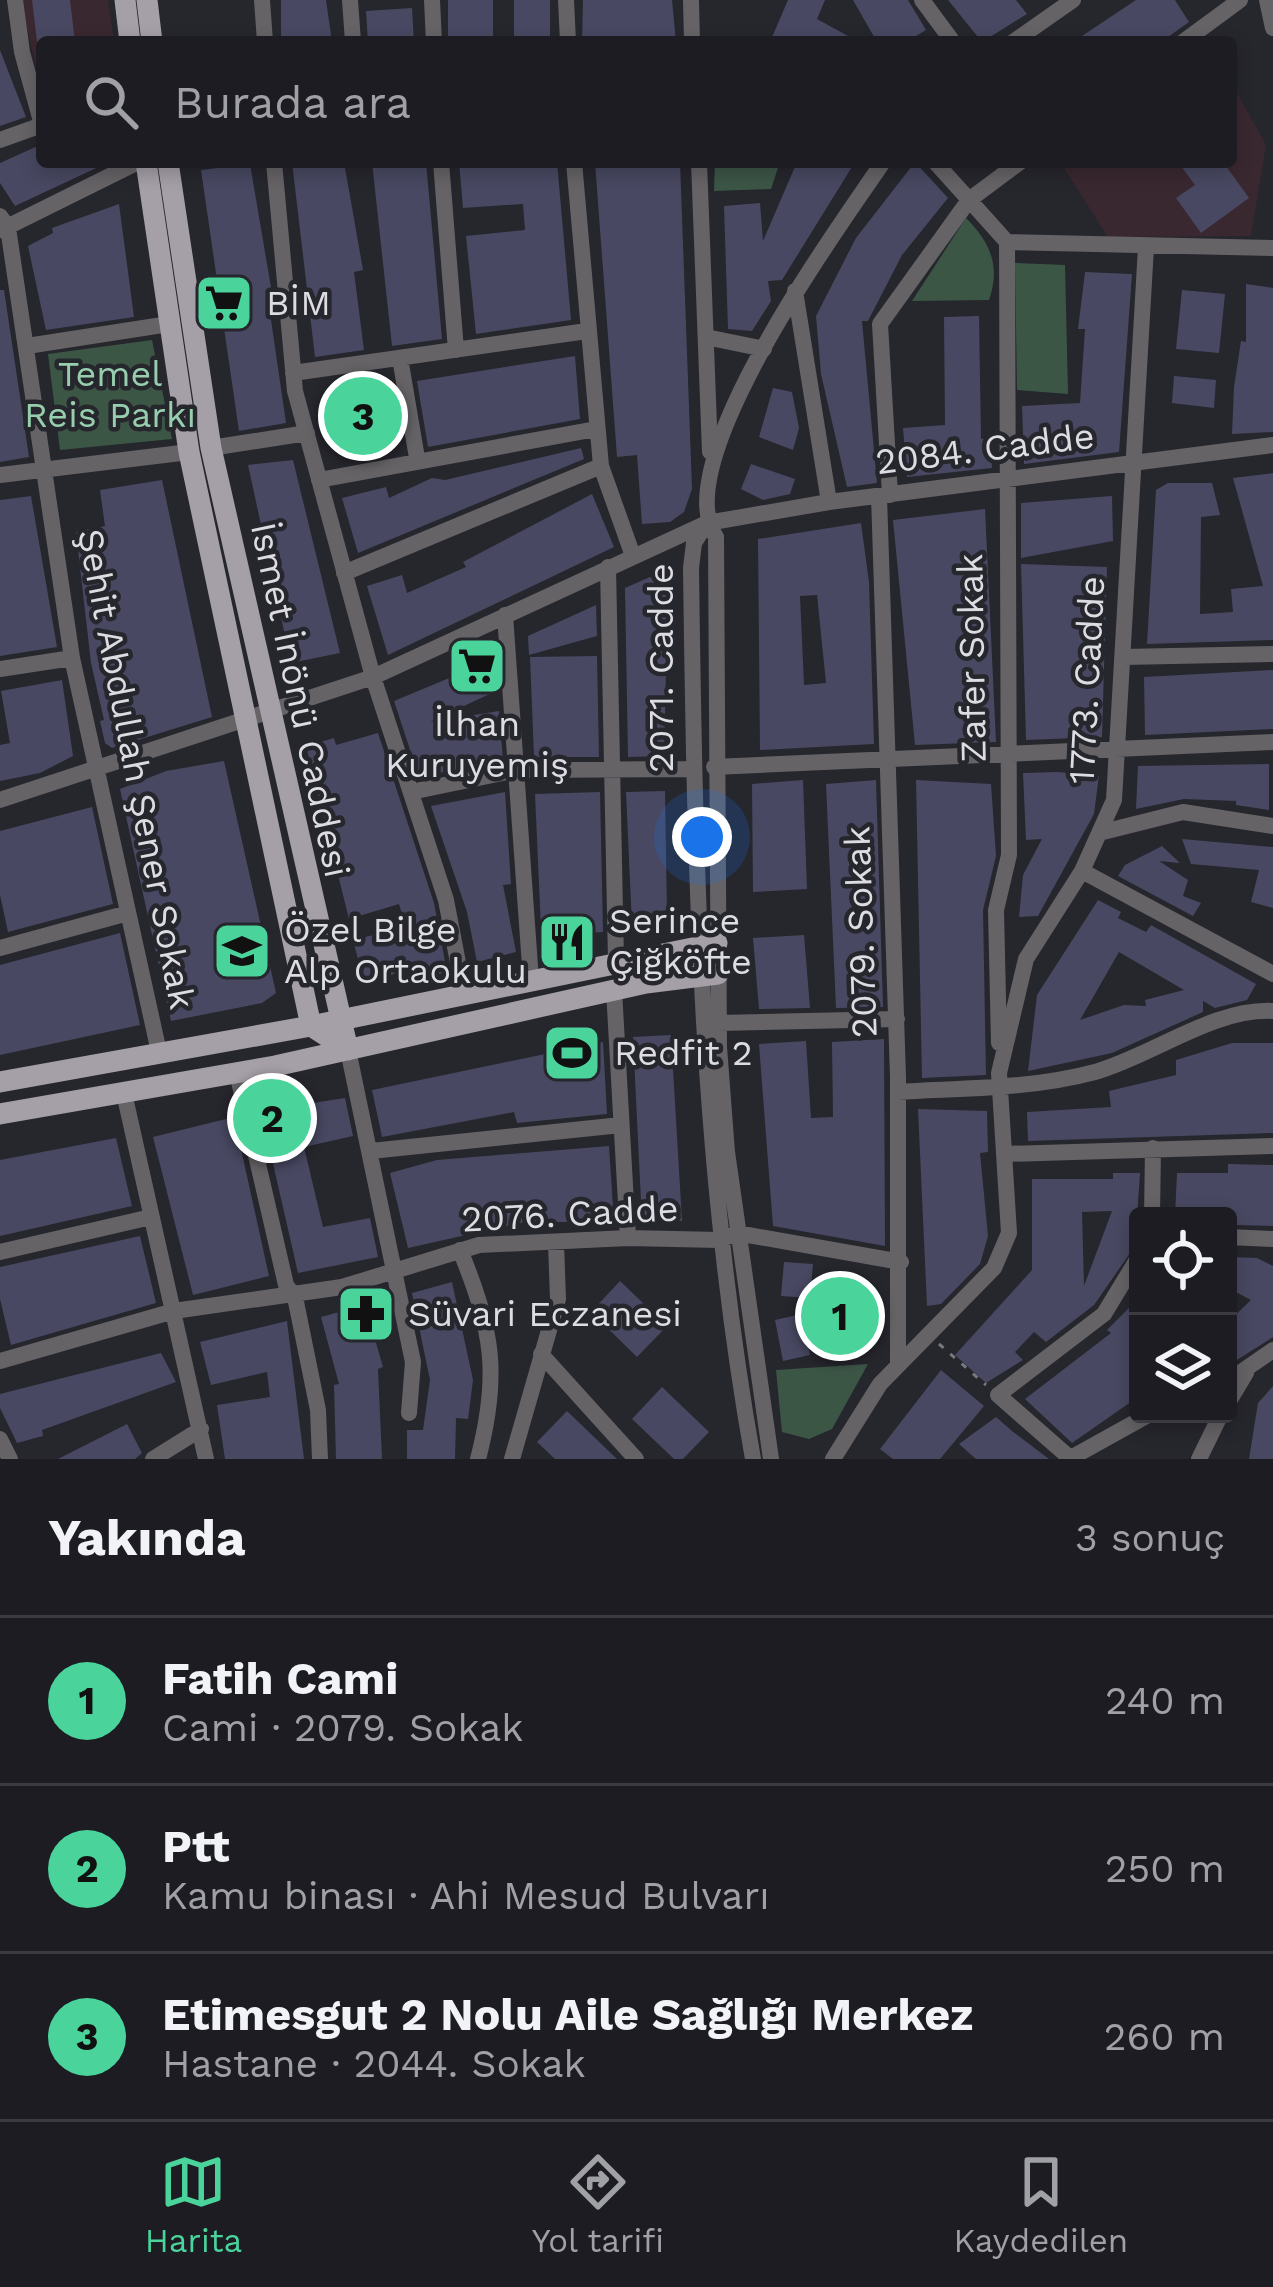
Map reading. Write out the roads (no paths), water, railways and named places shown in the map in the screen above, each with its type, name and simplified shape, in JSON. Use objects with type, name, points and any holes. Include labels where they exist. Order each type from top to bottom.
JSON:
[{"type":"main road","points":[[125,0],[129,36]]},
{"type":"main road","points":[[147,0],[151,36]]},
{"type":"main road","name":"İsmet İnönü Caddesi","points":[[143,168],[169,324],[257,714],[311,1026]]},
{"type":"main road","name":"İsmet İnönü Caddesi","points":[[169,168],[200,450]]},
{"type":"main road","name":"İsmet İnönü Caddesi","points":[[257,714],[347,1050]]},
{"type":"main road","points":[[0,1082],[311,1026],[707,944]]},
{"type":"main road","points":[[0,1114],[237,1073],[614,990],[708,975]]},
{"type":"main road","points":[[311,1026],[347,1050]]},
{"type":"street","points":[[15,0],[36,103]]},
{"type":"street","points":[[262,0],[265,36]]},
{"type":"street","points":[[350,0],[352,36]]},
{"type":"street","points":[[432,0],[434,36]]},
{"type":"street","points":[[566,0],[568,36]]},
{"type":"street","points":[[692,0],[692,36]]},
{"type":"street","points":[[922,0],[949,36]]},
{"type":"street","points":[[1022,36],[1073,0]]},
{"type":"street","points":[[1191,36],[1240,0]]},
{"type":"street","points":[[1267,0],[1273,28]]},
{"type":"street","points":[[0,140],[36,127]]},
{"type":"street","points":[[3,225],[129,168]]},
{"type":"street","points":[[275,168],[293,373],[373,677],[446,900],[464,994]]},
{"type":"street","points":[[441,168],[456,350]]},
{"type":"street","points":[[574,168],[601,466],[633,556]]},
{"type":"street","points":[[698,168],[710,459],[707,524]]},
{"type":"street","points":[[710,459],[795,291],[879,168]]},
{"type":"street","points":[[940,168],[1007,242],[1273,248]]},
{"type":"street","name":"2079. Sokak","points":[[898,1365],[901,1262],[880,324],[969,200],[1012,168]]},
{"type":"street","name":"Şehit Abdullah Şener Sokak","points":[[3,225],[27,346],[72,658],[159,1052]]},
{"type":"street","name":"Zafer Sokak","points":[[1000,1080],[996,910],[1009,855],[1004,481],[1007,242]]},
{"type":"street","name":"1773. Cadde","points":[[833,1459],[880,1384],[994,1268],[1010,1233],[1000,1080],[1026,959],[1082,871],[1114,800],[1146,247]]},
{"type":"street","points":[[795,291],[829,502]]},
{"type":"street","points":[[27,346],[169,324]]},
{"type":"street","points":[[293,373],[587,331]]},
{"type":"street","points":[[706,337],[764,349]]},
{"type":"street","points":[[400,358],[417,458]]},
{"type":"street","points":[[319,480],[417,458],[596,429]]},
{"type":"street","points":[[0,475],[307,433]]},
{"type":"street","name":"2084. Cadde","points":[[0,800],[373,677],[707,524],[829,502],[1273,445]]},
{"type":"street","points":[[344,572],[601,466]]},
{"type":"street","name":"2071. Cadde","points":[[707,944],[716,537],[707,524],[694,543],[692,568],[694,770],[707,944],[719,1240],[753,1459]]},
{"type":"street","points":[[608,567],[616,962]]},
{"type":"street","points":[[505,615],[531,980]]},
{"type":"street","points":[[1123,658],[1273,654]]},
{"type":"street","points":[[0,669],[72,658]]},
{"type":"street","points":[[714,767],[1273,742]]},
{"type":"street","points":[[411,792],[516,770],[694,770]]},
{"type":"street","points":[[1099,833],[1184,812],[1273,826]]},
{"type":"street","points":[[1082,871],[1273,974]]},
{"type":"street","points":[[0,948],[128,913]]},
{"type":"street","name":"2071. Cadde","points":[[708,975],[718,1023],[737,1233],[771,1459]]},
{"type":"street","points":[[614,990],[628,1238]]},
{"type":"street","points":[[898,1092],[1096,1072],[1226,1021],[1273,1011]]},
{"type":"street","points":[[718,1023],[896,1019]]},
{"type":"street","points":[[347,1050],[398,1269],[413,1362],[409,1412]]},
{"type":"street","points":[[237,1073],[286,1285],[295,1297],[318,1410],[320,1459]]},
{"type":"street","points":[[124,1093],[206,1459]]},
{"type":"street","points":[[371,1151],[621,1125]]},
{"type":"street","points":[[1004,1154],[1273,1146]]},
{"type":"street","points":[[1152,1207],[1153,1148]]},
{"type":"street","points":[[0,1252],[151,1217]]},
{"type":"street","points":[[737,1233],[901,1262]]},
{"type":"street","name":"2076. Cadde","points":[[0,1361],[174,1311],[295,1297],[460,1250],[628,1238],[719,1240],[737,1233]]},
{"type":"street","points":[[1237,1238],[1273,1239]]},
{"type":"street","points":[[512,1459],[558,1299],[556,1243]]},
{"type":"street","points":[[460,1250],[488,1332],[493,1400],[478,1459]]},
{"type":"street","points":[[1129,1273],[1104,1314],[998,1395],[1069,1458],[1133,1423]]},
{"type":"street","points":[[1237,1377],[1273,1350]]},
{"type":"street","points":[[541,1354],[636,1459]]},
{"type":"street","points":[[1237,1388],[1247,1372]]},
{"type":"street","points":[[1198,1459],[1216,1423]]},
{"type":"street","points":[[153,1459],[201,1429]]},
{"type":"street","points":[[0,1439],[10,1459]]},
{"type":"place","name":"BİM","points":[[224,303]]},
{"type":"place","name":"Etimesgut 2 Nolu Aile Sağlığı Merkez","points":[[363,416]]},
{"type":"place","name":"İlhan Kuruyemiş","points":[[477,666]]},
{"type":"place","name":"Serince Çiğköfte","points":[[567,942]]},
{"type":"place","name":"Özel Bilge Alp Ortaokulu","points":[[242,951]]},
{"type":"place","name":"Redfit 2","points":[[572,1053]]},
{"type":"place","name":"Ptt","points":[[272,1118]]},
{"type":"place","name":"Süvari Eczanesi","points":[[366,1314]]},
{"type":"place","name":"Fatih Cami","points":[[840,1316]]},
{"type":"park label","name":"Temel Reis Parkı","points":[[110,394]]}]
